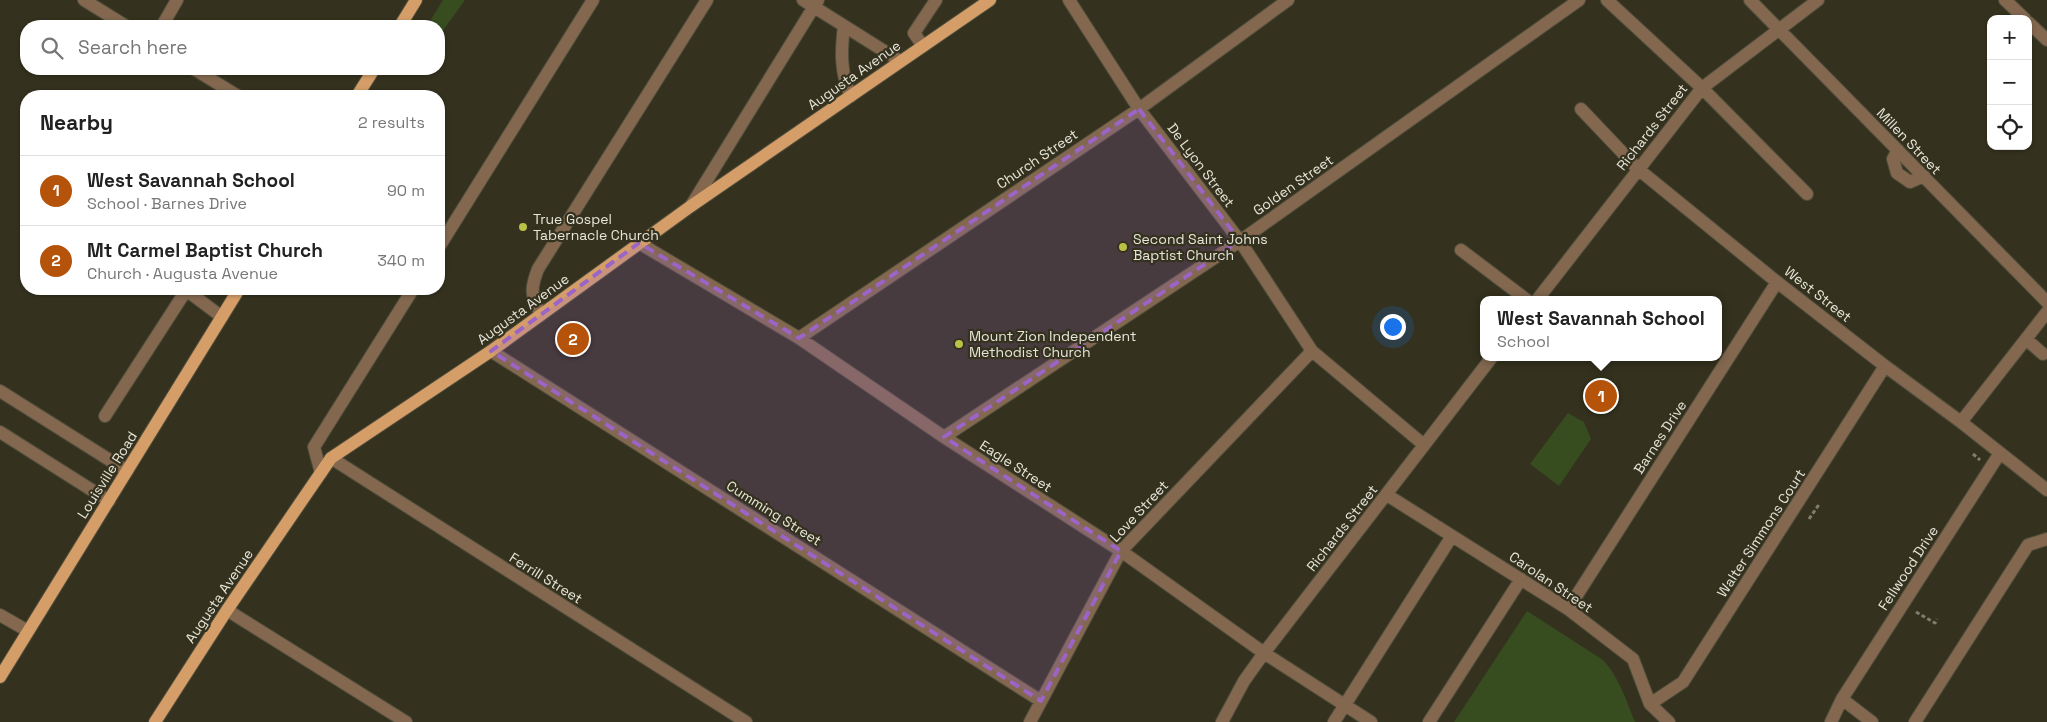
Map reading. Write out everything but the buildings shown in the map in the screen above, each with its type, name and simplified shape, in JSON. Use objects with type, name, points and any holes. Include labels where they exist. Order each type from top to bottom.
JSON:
[{"type":"main road","points":[[404,20],[416,0]]},
{"type":"main road","name":"Augusta Avenue","points":[[155,722],[227,610],[331,458],[491,351],[691,206],[990,0]]},
{"type":"main road","points":[[361,90],[370,75]]},
{"type":"main road","name":"Louisville Road","points":[[0,677],[234,295]]},
{"type":"street","points":[[84,0],[98,4],[118,20]]},
{"type":"street","points":[[165,20],[177,0]]},
{"type":"street","points":[[445,237],[593,0]]},
{"type":"street","points":[[541,315],[534,302],[532,284],[538,269],[707,0]]},
{"type":"street","points":[[923,46],[914,33],[936,0]]},
{"type":"street","name":"De Lyon Street","points":[[1068,0],[1139,109],[1240,241],[1312,351],[1424,445]]},
{"type":"street","name":"Church Street","points":[[799,338],[1139,109],[1288,0]]},
{"type":"street","name":"Golden Street","points":[[944,437],[1240,241],[1578,0]]},
{"type":"street","points":[[1607,0],[1702,88],[1807,194]]},
{"type":"street","name":"Millen Street","points":[[1750,0],[2047,302]]},
{"type":"street","name":"Richards Street","points":[[1540,296],[1702,88],[1818,0]]},
{"type":"street","points":[[2005,0],[2021,15]]},
{"type":"street","points":[[691,206],[811,2],[900,62]]},
{"type":"street","points":[[844,26],[841,56],[846,86],[851,96]]},
{"type":"street","points":[[2032,26],[2047,40]]},
{"type":"street","points":[[204,75],[228,90]]},
{"type":"street","name":"West Street","points":[[1581,109],[1638,169],[1777,282],[2047,490]]},
{"type":"street","name":"Eagle Street","points":[[639,243],[799,338],[944,437],[1121,552],[1264,653],[1371,722]]},
{"type":"street","points":[[1460,250],[1522,296]]},
{"type":"street","name":"Barnes Drive","points":[[1568,609],[1777,282]]},
{"type":"street","points":[[105,416],[182,295]]},
{"type":"street","points":[[194,295],[222,316]]},
{"type":"street","points":[[321,473],[314,447],[409,295]]},
{"type":"street","points":[[1961,422],[2047,312]]},
{"type":"street","points":[[2026,339],[2043,354]]},
{"type":"street","name":"Cumming Street","points":[[491,351],[1041,701]]},
{"type":"street","name":"Love Street","points":[[1030,722],[1121,552],[1312,351]]},
{"type":"street","name":"Richards Street","points":[[1222,722],[1244,681],[1264,653],[1489,361]]},
{"type":"street","name":"Walter Simmons Court","points":[[1650,704],[1683,682],[1885,366]]},
{"type":"street","points":[[0,391],[127,471]]},
{"type":"street","points":[[0,432],[109,501]]},
{"type":"street","name":"Fellwood Drive","points":[[1831,722],[1842,699],[2000,453]]},
{"type":"street","name":"Ferrill Street","points":[[331,458],[746,722]]},
{"type":"street","name":"Carolan Street","points":[[1387,495],[1568,609],[1633,659],[1650,704],[1669,722]]},
{"type":"street","points":[[1334,722],[1452,536]]},
{"type":"street","points":[[1916,722],[2028,545],[2047,538]]},
{"type":"street","points":[[1429,722],[1521,579]]},
{"type":"street","points":[[227,610],[406,722]]},
{"type":"street","points":[[0,615],[28,631]]},
{"type":"street","points":[[1842,699],[1872,722]]},
{"type":"street","name":"Fellwood Drive","points":[[1839,722],[1842,699]]},
{"type":"path","points":[[1809,519],[1820,503]]},
{"type":"path","points":[[1916,612],[1935,623],[1937,619]]},
{"type":"highlighted area","points":[[1139,109],[1240,241],[944,437],[1121,551],[1041,701],[491,351],[639,243],[799,338]]},
{"type":"green space","points":[[443,0],[465,0],[445,28],[445,20],[431,20]]},
{"type":"green space","points":[[1568,413],[1584,422],[1591,439],[1559,486],[1530,464]]},
{"type":"green space","points":[[1527,611],[1603,660],[1618,681],[1635,722],[1454,722]]},
{"type":"place","name":"True Gospel Tabernacle Church","points":[[523,227]]},
{"type":"place","name":"Second Saint Johns Baptist Church","points":[[1123,247]]},
{"type":"place","name":"Mt Carmel Baptist Church","points":[[573,339]]},
{"type":"place","name":"Mount Zion Independent Methodist Church","points":[[959,344]]},
{"type":"place","name":"West Savannah School","points":[[1601,396]]}]
